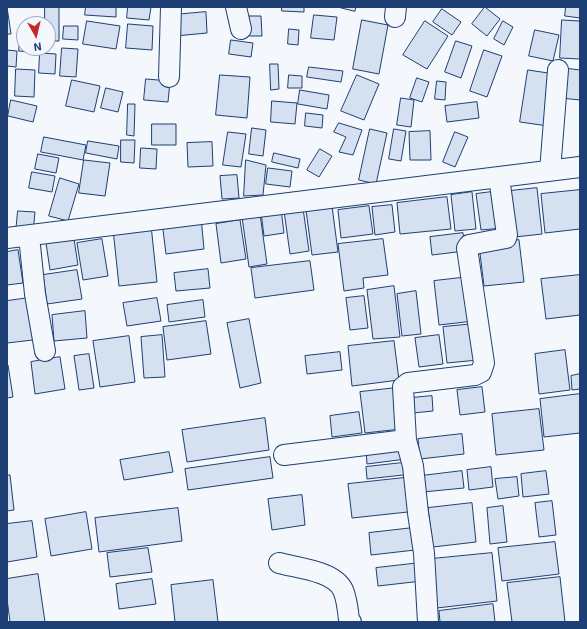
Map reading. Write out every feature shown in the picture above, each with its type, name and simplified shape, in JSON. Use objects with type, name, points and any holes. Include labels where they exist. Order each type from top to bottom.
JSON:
[{"type":"street","points":[[169,78],[171,7]]},
{"type":"street","points":[[236,7],[241,28]]},
{"type":"street","points":[[550,171],[558,70]]},
{"type":"street","points":[[7,238],[580,167]]},
{"type":"street","points":[[428,622],[424,553],[413,466],[406,440],[402,388],[404,384],[475,375],[481,372],[484,363],[467,248],[469,245],[506,238],[507,235],[499,177]]},
{"type":"street","points":[[29,236],[45,351]]},
{"type":"street","points":[[284,455],[406,440]]},
{"type":"street","points":[[279,563],[333,578],[344,591],[349,620],[351,622]]},
{"type":"building","points":[[7,7],[11,34],[7,34]]},
{"type":"building","points":[[45,7],[59,7],[59,41],[56,41],[56,16],[45,16]]},
{"type":"building","points":[[86,7],[116,7],[116,17],[85,15]]},
{"type":"building","points":[[128,7],[151,7],[149,20],[127,18]]},
{"type":"building","points":[[282,7],[304,7],[304,12],[282,11]]},
{"type":"building","points":[[338,7],[356,7],[355,11]]},
{"type":"building","points":[[485,7],[500,19],[487,36],[472,24]]},
{"type":"building","points":[[566,7],[580,7],[580,18],[565,16]]},
{"type":"building","points":[[442,9],[461,22],[452,35],[433,22]]},
{"type":"building","points":[[206,12],[207,33],[175,36],[173,15]]},
{"type":"building","points":[[314,15],[337,17],[334,40],[311,38]]},
{"type":"building","points":[[249,16],[261,16],[262,36],[250,36]]},
{"type":"building","points":[[362,20],[388,25],[379,74],[353,69]]},
{"type":"building","points":[[562,20],[580,21],[580,59],[560,58]]},
{"type":"building","points":[[87,21],[120,26],[116,49],[83,44]]},
{"type":"building","points":[[425,21],[448,36],[427,69],[403,55]]},
{"type":"building","points":[[503,21],[513,27],[504,45],[494,39]]},
{"type":"building","points":[[128,24],[153,26],[152,50],[126,48]]},
{"type":"building","points":[[64,26],[78,26],[78,40],[63,39]]},
{"type":"building","points":[[289,29],[299,30],[298,45],[288,44]]},
{"type":"building","points":[[535,30],[559,35],[553,61],[529,56]]},
{"type":"building","points":[[231,40],[253,43],[251,57],[229,54]]},
{"type":"building","points":[[456,41],[472,46],[461,78],[445,72]]},
{"type":"building","points":[[62,48],[78,49],[76,77],[60,76]]},
{"type":"building","points":[[7,50],[16,51],[16,67],[7,66]]},
{"type":"building","points":[[484,50],[502,56],[487,97],[470,91]]},
{"type":"building","points":[[40,56],[56,56],[55,74],[39,73]]},
{"type":"building","points":[[270,64],[278,64],[279,89],[271,90]]},
{"type":"building","points":[[309,67],[343,71],[341,82],[307,77]]},
{"type":"building","points":[[564,68],[580,70],[580,100],[561,98]]},
{"type":"building","points":[[16,69],[35,70],[34,97],[15,96]]},
{"type":"building","points":[[528,70],[555,74],[548,126],[520,122]]},
{"type":"building","points":[[220,75],[250,77],[247,118],[216,115]]},
{"type":"building","points":[[289,75],[302,76],[302,88],[288,88]]},
{"type":"building","points":[[357,75],[379,84],[364,120],[341,111]]},
{"type":"building","points":[[417,78],[429,82],[422,102],[410,98]]},
{"type":"building","points":[[146,79],[170,81],[168,102],[144,100]]},
{"type":"building","points":[[72,80],[100,86],[94,112],[66,106]]},
{"type":"building","points":[[437,81],[446,82],[445,100],[435,99]]},
{"type":"building","points":[[106,88],[123,92],[118,112],[101,108]]},
{"type":"building","points":[[300,90],[329,95],[327,109],[298,104]]},
{"type":"building","points":[[401,98],[414,100],[411,127],[397,125]]},
{"type":"building","points":[[11,100],[37,106],[33,122],[8,116]]},
{"type":"building","points":[[272,101],[297,103],[295,124],[271,122]]},
{"type":"building","points":[[477,102],[479,118],[447,122],[445,106]]},
{"type":"building","points":[[128,104],[135,104],[134,136],[127,135]]},
{"type":"building","points":[[306,113],[323,115],[322,128],[305,126]]},
{"type":"building","points":[[339,123],[362,130],[353,155],[339,152],[346,137],[334,132]]},
{"type":"building","points":[[152,124],[176,124],[176,145],[152,145]]},
{"type":"building","points":[[252,128],[266,130],[263,156],[249,154]]},
{"type":"building","points":[[370,129],[387,133],[376,184],[359,180]]},
{"type":"building","points":[[394,129],[406,131],[401,161],[389,159]]},
{"type":"building","points":[[430,131],[431,160],[410,160],[409,132]]},
{"type":"building","points":[[228,132],[246,134],[241,167],[223,165]]},
{"type":"building","points":[[455,132],[468,137],[455,167],[443,162]]},
{"type":"building","points":[[44,137],[86,145],[83,160],[41,152]]},
{"type":"building","points":[[121,140],[135,140],[134,163],[121,162]]},
{"type":"building","points":[[88,141],[119,146],[117,159],[86,153]]},
{"type":"building","points":[[212,142],[213,166],[188,167],[187,143]]},
{"type":"building","points":[[141,148],[157,149],[156,169],[140,168]]},
{"type":"building","points":[[320,149],[332,156],[319,177],[307,170]]},
{"type":"building","points":[[274,153],[300,159],[298,168],[272,162]]},
{"type":"building","points":[[38,154],[59,158],[56,173],[35,169]]},
{"type":"building","points":[[84,160],[110,163],[105,196],[79,193]]},
{"type":"building","points":[[246,160],[266,165],[263,195],[244,196]]},
{"type":"building","points":[[268,168],[292,171],[290,187],[266,184]]},
{"type":"building","points":[[32,172],[55,176],[52,192],[29,188]]},
{"type":"building","points":[[237,175],[239,198],[222,199],[220,176]]},
{"type":"building","points":[[60,178],[79,184],[68,221],[49,216]]},
{"type":"building","points":[[537,188],[542,234],[515,237],[510,191]]},
{"type":"building","points":[[580,190],[580,229],[545,233],[541,194]]},
{"type":"building","points":[[499,191],[503,228],[481,230],[476,194]]},
{"type":"building","points":[[472,192],[476,229],[455,231],[451,195]]},
{"type":"building","points":[[447,197],[451,229],[400,234],[397,203]]},
{"type":"building","points":[[392,205],[395,232],[375,235],[372,207]]},
{"type":"building","points":[[332,206],[338,252],[312,255],[306,210]]},
{"type":"building","points":[[369,206],[373,234],[341,238],[338,210]]},
{"type":"building","points":[[303,208],[309,251],[290,254],[284,211]]},
{"type":"building","points":[[281,209],[284,233],[264,236],[261,212]]},
{"type":"building","points":[[18,211],[35,212],[33,233],[16,232]]},
{"type":"building","points":[[260,214],[267,264],[249,267],[242,217]]},
{"type":"building","points":[[201,217],[204,249],[166,254],[162,222]]},
{"type":"building","points":[[240,220],[246,259],[221,263],[216,224]]},
{"type":"building","points":[[151,225],[157,282],[119,286],[113,229]]},
{"type":"building","points":[[463,233],[465,251],[432,255],[430,237]]},
{"type":"building","points":[[74,239],[78,265],[50,270],[46,243]]},
{"type":"building","points":[[102,239],[108,276],[83,280],[77,243]]},
{"type":"building","points":[[383,239],[388,275],[363,278],[364,288],[344,291],[338,244]]},
{"type":"building","points":[[519,240],[524,282],[484,286],[479,245]]},
{"type":"building","points":[[18,250],[23,283],[7,285],[7,252]]},
{"type":"building","points":[[310,261],[314,290],[255,298],[251,268]]},
{"type":"building","points":[[208,269],[210,288],[176,291],[174,273]]},
{"type":"building","points":[[77,270],[82,299],[47,304],[43,275]]},
{"type":"building","points":[[580,275],[580,315],[546,319],[541,279]]},
{"type":"building","points":[[469,277],[474,321],[439,325],[434,281]]},
{"type":"building","points":[[394,286],[400,337],[373,339],[367,290]]},
{"type":"building","points":[[416,291],[421,334],[402,336],[397,294]]},
{"type":"building","points":[[364,296],[368,328],[350,330],[346,298]]},
{"type":"building","points":[[29,298],[33,340],[7,343],[7,301]]},
{"type":"building","points":[[157,298],[161,321],[127,326],[123,303]]},
{"type":"building","points":[[203,300],[205,317],[169,322],[167,305]]},
{"type":"building","points":[[85,311],[87,338],[54,341],[52,315]]},
{"type":"building","points":[[249,319],[261,383],[240,388],[227,323]]},
{"type":"building","points":[[206,321],[211,354],[167,360],[163,327]]},
{"type":"building","points":[[474,324],[478,360],[447,363],[443,327]]},
{"type":"building","points":[[162,335],[165,377],[144,378],[141,337]]},
{"type":"building","points":[[439,335],[443,364],[419,367],[415,338]]},
{"type":"building","points":[[129,336],[135,382],[100,387],[93,341]]},
{"type":"building","points":[[394,341],[399,380],[352,386],[348,346]]},
{"type":"building","points":[[565,350],[570,390],[539,394],[535,354]]},
{"type":"building","points":[[340,352],[342,370],[307,374],[305,356]]},
{"type":"building","points":[[89,354],[94,388],[79,390],[74,356]]},
{"type":"building","points":[[60,357],[65,389],[35,394],[31,362]]},
{"type":"building","points":[[7,365],[13,397],[7,398]]},
{"type":"building","points":[[580,374],[580,389],[572,390],[571,376]]},
{"type":"building","points":[[482,387],[485,412],[460,415],[457,390]]},
{"type":"building","points":[[396,388],[401,429],[365,433],[360,392]]},
{"type":"building","points":[[580,394],[580,433],[544,437],[540,399]]},
{"type":"building","points":[[432,396],[433,411],[413,413],[411,398]]},
{"type":"building","points":[[539,409],[544,450],[496,455],[492,414]]},
{"type":"building","points":[[359,412],[362,433],[332,437],[330,416]]},
{"type":"building","points":[[265,418],[269,450],[187,462],[182,430]]},
{"type":"building","points":[[462,434],[464,454],[420,459],[418,439]]},
{"type":"building","points":[[405,445],[406,459],[367,464],[366,450]]},
{"type":"building","points":[[169,452],[173,472],[124,480],[120,460]]},
{"type":"building","points":[[270,457],[273,478],[188,490],[185,469]]},
{"type":"building","points":[[411,462],[412,474],[367,479],[366,467]]},
{"type":"building","points":[[491,467],[493,487],[469,490],[467,470]]},
{"type":"building","points":[[462,471],[464,488],[423,492],[421,476]]},
{"type":"building","points":[[546,471],[549,494],[523,497],[521,474]]},
{"type":"building","points":[[7,475],[10,475],[14,510],[7,511]]},
{"type":"building","points":[[413,477],[417,511],[352,518],[348,484]]},
{"type":"building","points":[[517,477],[519,496],[498,499],[495,479]]},
{"type":"building","points":[[302,495],[305,525],[272,530],[268,499]]},
{"type":"building","points":[[552,501],[556,535],[539,537],[535,503]]},
{"type":"building","points":[[472,503],[476,542],[433,547],[428,508]]},
{"type":"building","points":[[503,506],[507,542],[490,544],[487,508]]},
{"type":"building","points":[[178,508],[182,541],[99,552],[95,518]]},
{"type":"building","points":[[86,512],[92,549],[51,556],[45,519]]},
{"type":"building","points":[[32,521],[37,557],[7,562],[7,524]]},
{"type":"building","points":[[413,528],[415,550],[371,555],[369,533]]},
{"type":"building","points":[[555,542],[559,574],[502,581],[498,548]]},
{"type":"building","points":[[148,548],[152,572],[110,577],[107,553]]},
{"type":"building","points":[[492,553],[497,601],[437,608],[431,559]]},
{"type":"building","points":[[420,563],[422,581],[378,586],[376,568]]},
{"type":"building","points":[[38,574],[45,622],[10,622],[7,599],[7,579]]},
{"type":"building","points":[[560,577],[565,622],[512,622],[507,583]]},
{"type":"building","points":[[152,579],[156,604],[119,609],[116,584]]},
{"type":"building","points":[[213,580],[218,622],[175,622],[171,585]]},
{"type":"building","points":[[493,604],[495,622],[440,622],[439,611]]}]
